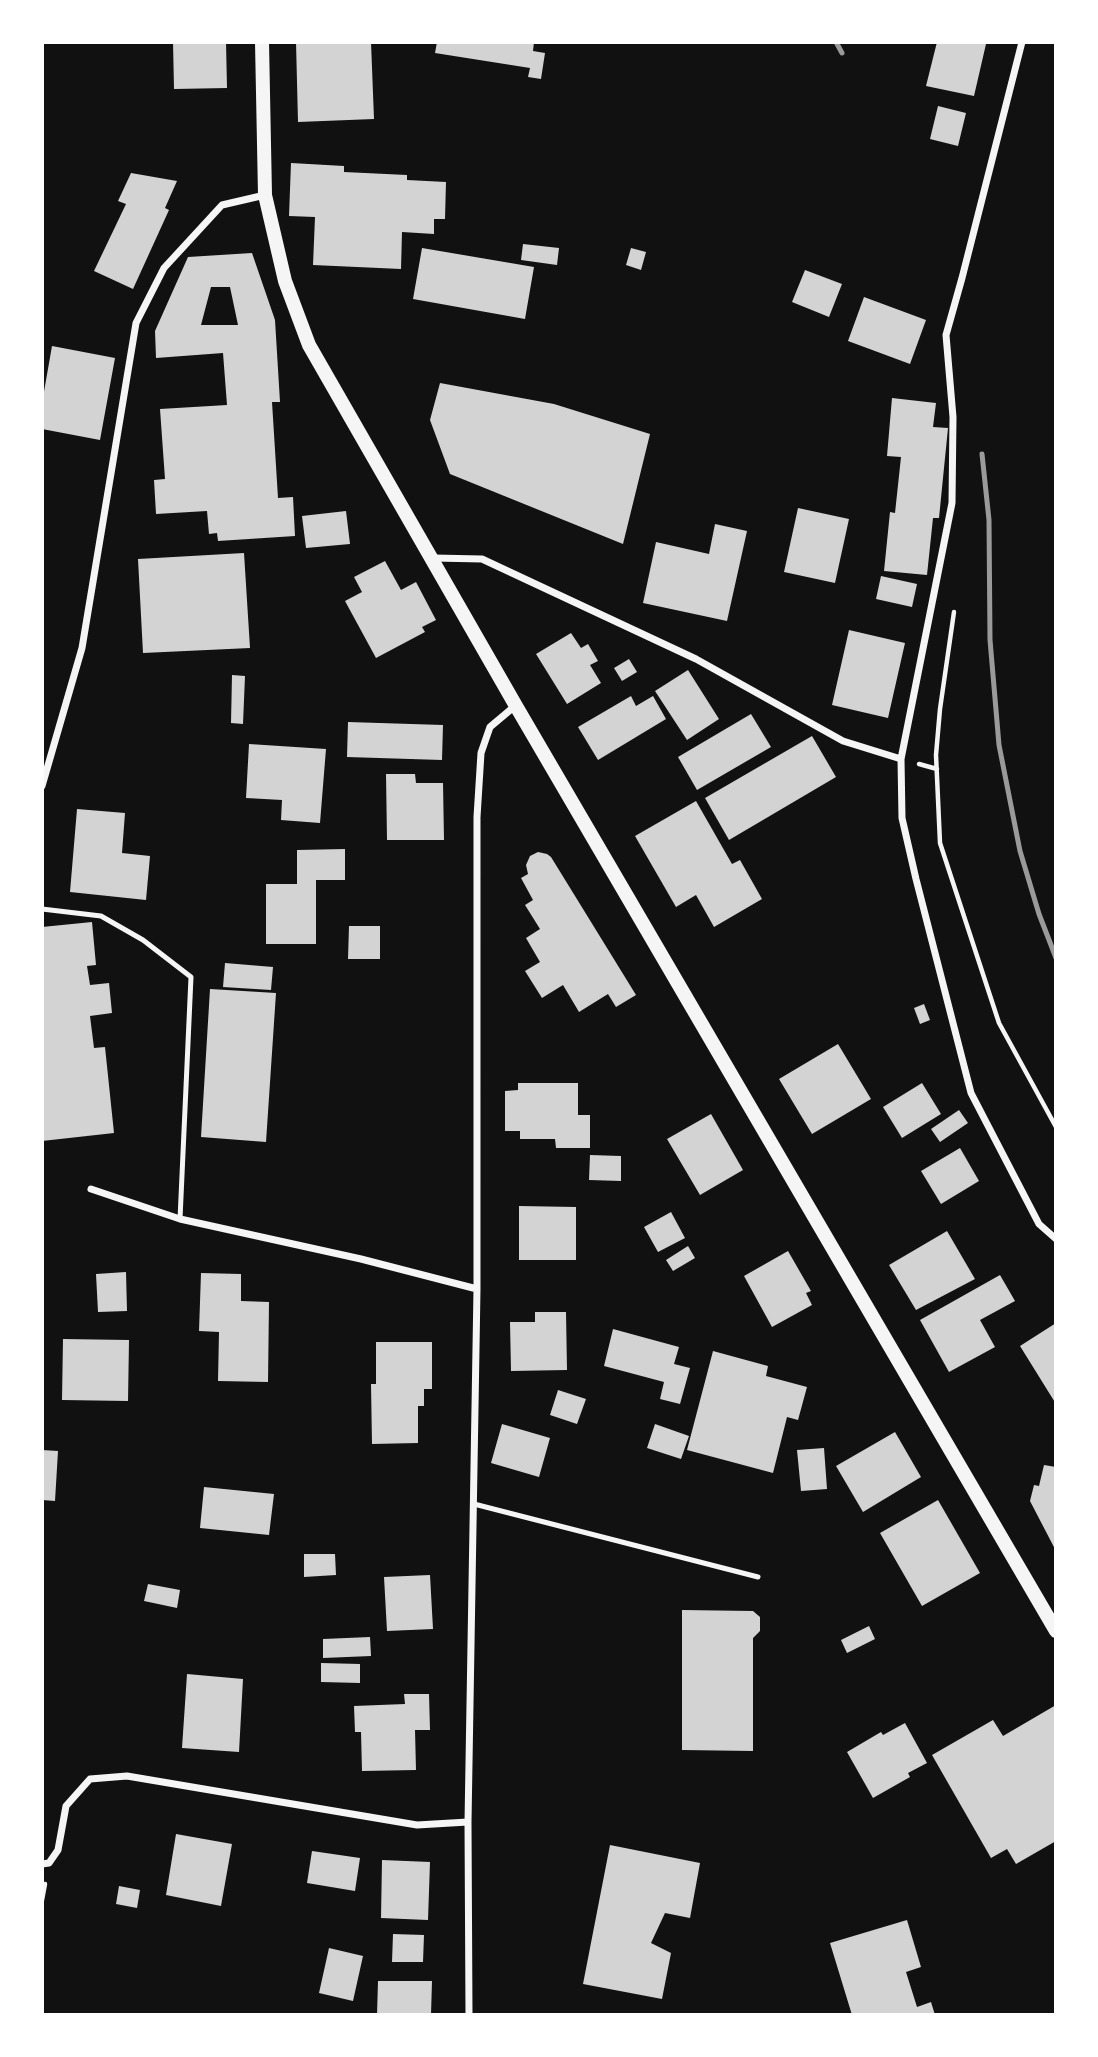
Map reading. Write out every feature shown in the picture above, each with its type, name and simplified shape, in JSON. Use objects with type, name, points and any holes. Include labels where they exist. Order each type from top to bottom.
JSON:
[{"type":"main road","points":[[262,42],[265,195],[285,282],[309,345],[516,706],[1056,1630]]},
{"type":"street","points":[[1022,42],[946,335],[953,417],[952,503],[901,759],[902,818],[971,1093],[1039,1224],[1056,1238]]},
{"type":"street","points":[[42,786],[82,648],[136,323],[164,268],[222,205],[265,195]]},
{"type":"street","points":[[433,558],[482,559],[695,659],[843,741],[901,759]]},
{"type":"street","points":[[469,2015],[468,1822],[478,1289],[477,817],[481,753],[490,727],[516,706]]},
{"type":"street","points":[[91,1189],[180,1219],[361,1259],[478,1289]]},
{"type":"street","points":[[42,1864],[49,1863],[58,1850],[66,1806],[90,1779],[127,1776],[417,1825],[468,1822]]},
{"type":"lane","points":[[42,909],[101,916],[143,940],[191,977],[180,1219]]},
{"type":"lane","points":[[474,1504],[758,1577]]},
{"type":"path","points":[[956,600],[936,755],[940,843],[999,1023],[1056,1127]]},
{"type":"building","points":[[173,42],[226,42],[227,88],[174,89]]},
{"type":"building","points":[[296,42],[371,42],[374,119],[298,122]]},
{"type":"building","points":[[437,42],[534,42],[533,51],[545,53],[541,79],[528,77],[530,68],[435,53]]},
{"type":"building","points":[[937,42],[986,44],[974,96],[926,86]]},
{"type":"building","points":[[938,106],[966,113],[958,146],[930,139]]},
{"type":"building","points":[[291,163],[344,166],[344,172],[407,175],[407,180],[446,182],[445,219],[434,219],[434,234],[402,232],[401,269],[313,265],[315,217],[289,216]]},
{"type":"building","points":[[131,173],[177,181],[165,208],[169,210],[133,289],[94,271],[126,204],[118,201]]},
{"type":"building","points":[[523,244],[559,248],[557,265],[521,260]]},
{"type":"building","points":[[422,248],[534,267],[525,319],[413,299]]},
{"type":"building","points":[[631,248],[646,252],[641,270],[626,265]]},
{"type":"building","points":[[252,253],[275,320],[280,402],[272,402],[278,498],[293,497],[295,536],[218,541],[217,533],[209,534],[207,511],[156,514],[154,480],[165,479],[160,409],[227,405],[223,353],[156,358],[155,331],[188,257]],"holes":[[[211,287],[230,287],[238,325],[201,325]]]},
{"type":"building","points":[[805,270],[842,284],[829,317],[792,302]]},
{"type":"building","points":[[864,297],[926,320],[910,364],[848,341]]},
{"type":"building","points":[[52,346],[115,358],[100,440],[42,429],[42,403]]},
{"type":"building","points":[[440,383],[554,404],[650,434],[623,544],[450,474],[430,420]]},
{"type":"building","points":[[892,398],[936,403],[933,427],[948,428],[939,518],[933,518],[927,575],[884,571],[890,512],[895,513],[901,457],[887,456]]},
{"type":"building","points":[[798,508],[849,519],[835,583],[784,572]]},
{"type":"building","points":[[346,511],[350,544],[306,548],[302,516]]},
{"type":"building","points":[[715,524],[747,531],[727,621],[643,603],[656,542],[709,554]]},
{"type":"building","points":[[244,553],[250,648],[143,653],[138,559]]},
{"type":"building","points":[[385,561],[401,590],[416,582],[436,620],[422,627],[425,632],[376,658],[345,601],[362,592],[354,577]]},
{"type":"building","points":[[881,576],[917,584],[912,607],[876,599]]},
{"type":"building","points":[[849,630],[905,643],[888,718],[832,705]]},
{"type":"building","points":[[571,633],[581,648],[588,644],[598,661],[590,665],[601,683],[567,704],[536,654]]},
{"type":"building","points":[[629,659],[637,672],[622,681],[614,668]]},
{"type":"building","points":[[688,670],[719,719],[687,740],[655,691]]},
{"type":"building","points":[[232,675],[245,676],[243,724],[231,723]]},
{"type":"building","points":[[631,696],[636,706],[653,696],[666,719],[598,760],[578,727]]},
{"type":"building","points":[[751,714],[771,747],[697,790],[678,757]]},
{"type":"building","points":[[348,722],[443,725],[442,760],[347,757]]},
{"type":"building","points":[[812,736],[836,777],[729,840],[705,798]]},
{"type":"building","points":[[249,744],[326,749],[320,823],[281,820],[282,800],[246,798]]},
{"type":"building","points":[[386,774],[415,774],[416,783],[443,783],[444,840],[387,840]]},
{"type":"building","points":[[696,801],[732,864],[740,860],[762,899],[714,927],[696,895],[676,907],[635,836]]},
{"type":"building","points":[[77,809],[125,813],[122,853],[150,856],[146,900],[70,892]]},
{"type":"building","points":[[345,849],[345,880],[316,880],[316,944],[266,944],[266,884],[297,884],[297,850]]},
{"type":"building","points":[[538,852],[551,857],[636,995],[616,1007],[608,994],[579,1012],[563,985],[542,998],[525,971],[540,962],[526,938],[540,929],[525,905],[533,900],[521,878],[528,874],[526,865],[530,856]]},
{"type":"building","points":[[92,922],[96,965],[87,966],[90,985],[109,983],[112,1013],[90,1016],[94,1048],[105,1047],[114,1133],[42,1141],[42,927]]},
{"type":"building","points":[[349,926],[380,926],[380,959],[348,959]]},
{"type":"building","points":[[225,963],[273,967],[271,990],[223,987]]},
{"type":"building","points":[[210,989],[276,993],[266,1142],[201,1137]]},
{"type":"building","points":[[924,1004],[930,1020],[920,1024],[914,1008]]},
{"type":"building","points":[[838,1044],[871,1099],[812,1134],[779,1079]]},
{"type":"building","points":[[518,1083],[578,1083],[578,1115],[590,1115],[590,1148],[556,1148],[555,1139],[520,1139],[520,1131],[505,1131],[505,1091],[518,1090]]},
{"type":"building","points":[[922,1083],[941,1114],[902,1138],[883,1107]]},
{"type":"building","points":[[959,1110],[968,1123],[940,1142],[931,1129]]},
{"type":"building","points":[[711,1114],[743,1170],[700,1195],[667,1139]]},
{"type":"building","points":[[960,1148],[979,1181],[941,1204],[921,1171]]},
{"type":"building","points":[[590,1155],[621,1156],[621,1181],[589,1180]]},
{"type":"building","points":[[519,1206],[576,1207],[576,1260],[519,1260]]},
{"type":"building","points":[[671,1212],[685,1238],[658,1252],[644,1227]]},
{"type":"building","points":[[947,1231],[975,1279],[916,1310],[889,1265]]},
{"type":"building","points":[[688,1246],[695,1258],[673,1271],[666,1260]]},
{"type":"building","points":[[788,1251],[811,1291],[806,1293],[812,1305],[772,1327],[744,1276]]},
{"type":"building","points":[[126,1272],[127,1311],[98,1312],[96,1274]]},
{"type":"building","points":[[201,1273],[241,1274],[241,1301],[269,1302],[268,1382],[218,1381],[219,1332],[199,1331]]},
{"type":"building","points":[[1000,1275],[1015,1301],[980,1320],[995,1347],[949,1372],[920,1320]]},
{"type":"building","points":[[535,1312],[566,1312],[567,1370],[511,1371],[510,1322],[535,1322]]},
{"type":"building","points":[[1056,1323],[1056,1404],[1020,1346]]},
{"type":"building","points":[[613,1329],[679,1347],[674,1364],[690,1368],[680,1404],[660,1399],[664,1382],[604,1366]]},
{"type":"building","points":[[63,1339],[129,1340],[128,1401],[62,1400]]},
{"type":"building","points":[[376,1342],[432,1342],[432,1389],[424,1389],[424,1406],[418,1406],[418,1443],[372,1444],[371,1384],[376,1384]]},
{"type":"building","points":[[713,1351],[768,1366],[766,1376],[807,1387],[798,1420],[787,1417],[773,1473],[687,1450]]},
{"type":"building","points":[[558,1390],[586,1399],[577,1424],[550,1415]]},
{"type":"building","points":[[502,1424],[550,1438],[539,1477],[491,1463]]},
{"type":"building","points":[[655,1424],[689,1436],[681,1459],[647,1448]]},
{"type":"building","points":[[895,1432],[921,1477],[863,1512],[836,1466]]},
{"type":"building","points":[[824,1448],[827,1489],[801,1491],[797,1450]]},
{"type":"building","points":[[42,1450],[58,1451],[55,1501],[42,1500]]},
{"type":"building","points":[[1044,1465],[1056,1467],[1056,1551],[1030,1501],[1034,1485],[1039,1486]]},
{"type":"building","points":[[204,1487],[274,1494],[269,1535],[200,1528]]},
{"type":"building","points":[[938,1500],[980,1573],[922,1606],[880,1533]]},
{"type":"building","points":[[304,1554],[335,1554],[336,1575],[304,1577]]},
{"type":"building","points":[[430,1575],[433,1629],[387,1631],[384,1577]]},
{"type":"building","points":[[148,1584],[180,1590],[177,1608],[144,1601]]},
{"type":"building","points":[[682,1610],[753,1611],[760,1617],[760,1631],[753,1638],[753,1751],[682,1750]]},
{"type":"building","points":[[869,1626],[875,1639],[847,1653],[841,1640]]},
{"type":"building","points":[[370,1637],[371,1656],[323,1658],[323,1639]]},
{"type":"building","points":[[321,1663],[360,1664],[360,1683],[321,1682]]},
{"type":"building","points":[[187,1674],[243,1679],[239,1752],[182,1748]]},
{"type":"building","points":[[404,1694],[429,1694],[430,1730],[415,1730],[416,1770],[362,1771],[361,1732],[355,1732],[354,1706],[405,1704]]},
{"type":"building","points":[[1056,1705],[1056,1841],[1016,1864],[1007,1849],[991,1858],[932,1755],[993,1720],[1003,1736]]},
{"type":"building","points":[[905,1723],[927,1763],[908,1773],[910,1777],[873,1798],[847,1752],[881,1732],[883,1735]]},
{"type":"building","points":[[176,1834],[232,1844],[221,1906],[166,1895]]},
{"type":"building","points":[[610,1845],[700,1863],[690,1918],[665,1913],[651,1943],[671,1953],[662,1999],[583,1984]]},
{"type":"building","points":[[312,1851],[360,1858],[355,1891],[307,1883]]},
{"type":"building","points":[[382,1860],[430,1862],[428,1920],[381,1918]]},
{"type":"building","points":[[119,1886],[140,1890],[137,1908],[116,1904]]},
{"type":"building","points":[[907,1920],[921,1967],[906,1972],[917,2007],[931,2002],[935,2015],[852,2015],[830,1943]]},
{"type":"building","points":[[393,1934],[424,1935],[423,1962],[392,1962]]},
{"type":"building","points":[[329,1948],[363,1956],[353,2001],[319,1993]]},
{"type":"building","points":[[378,1981],[432,1981],[431,2015],[377,2015]]},
{"type":"railway","points":[[836,42],[842,53]]},
{"type":"railway","points":[[982,454],[989,520],[990,640],[999,745],[1020,851],[1056,958]]}]
